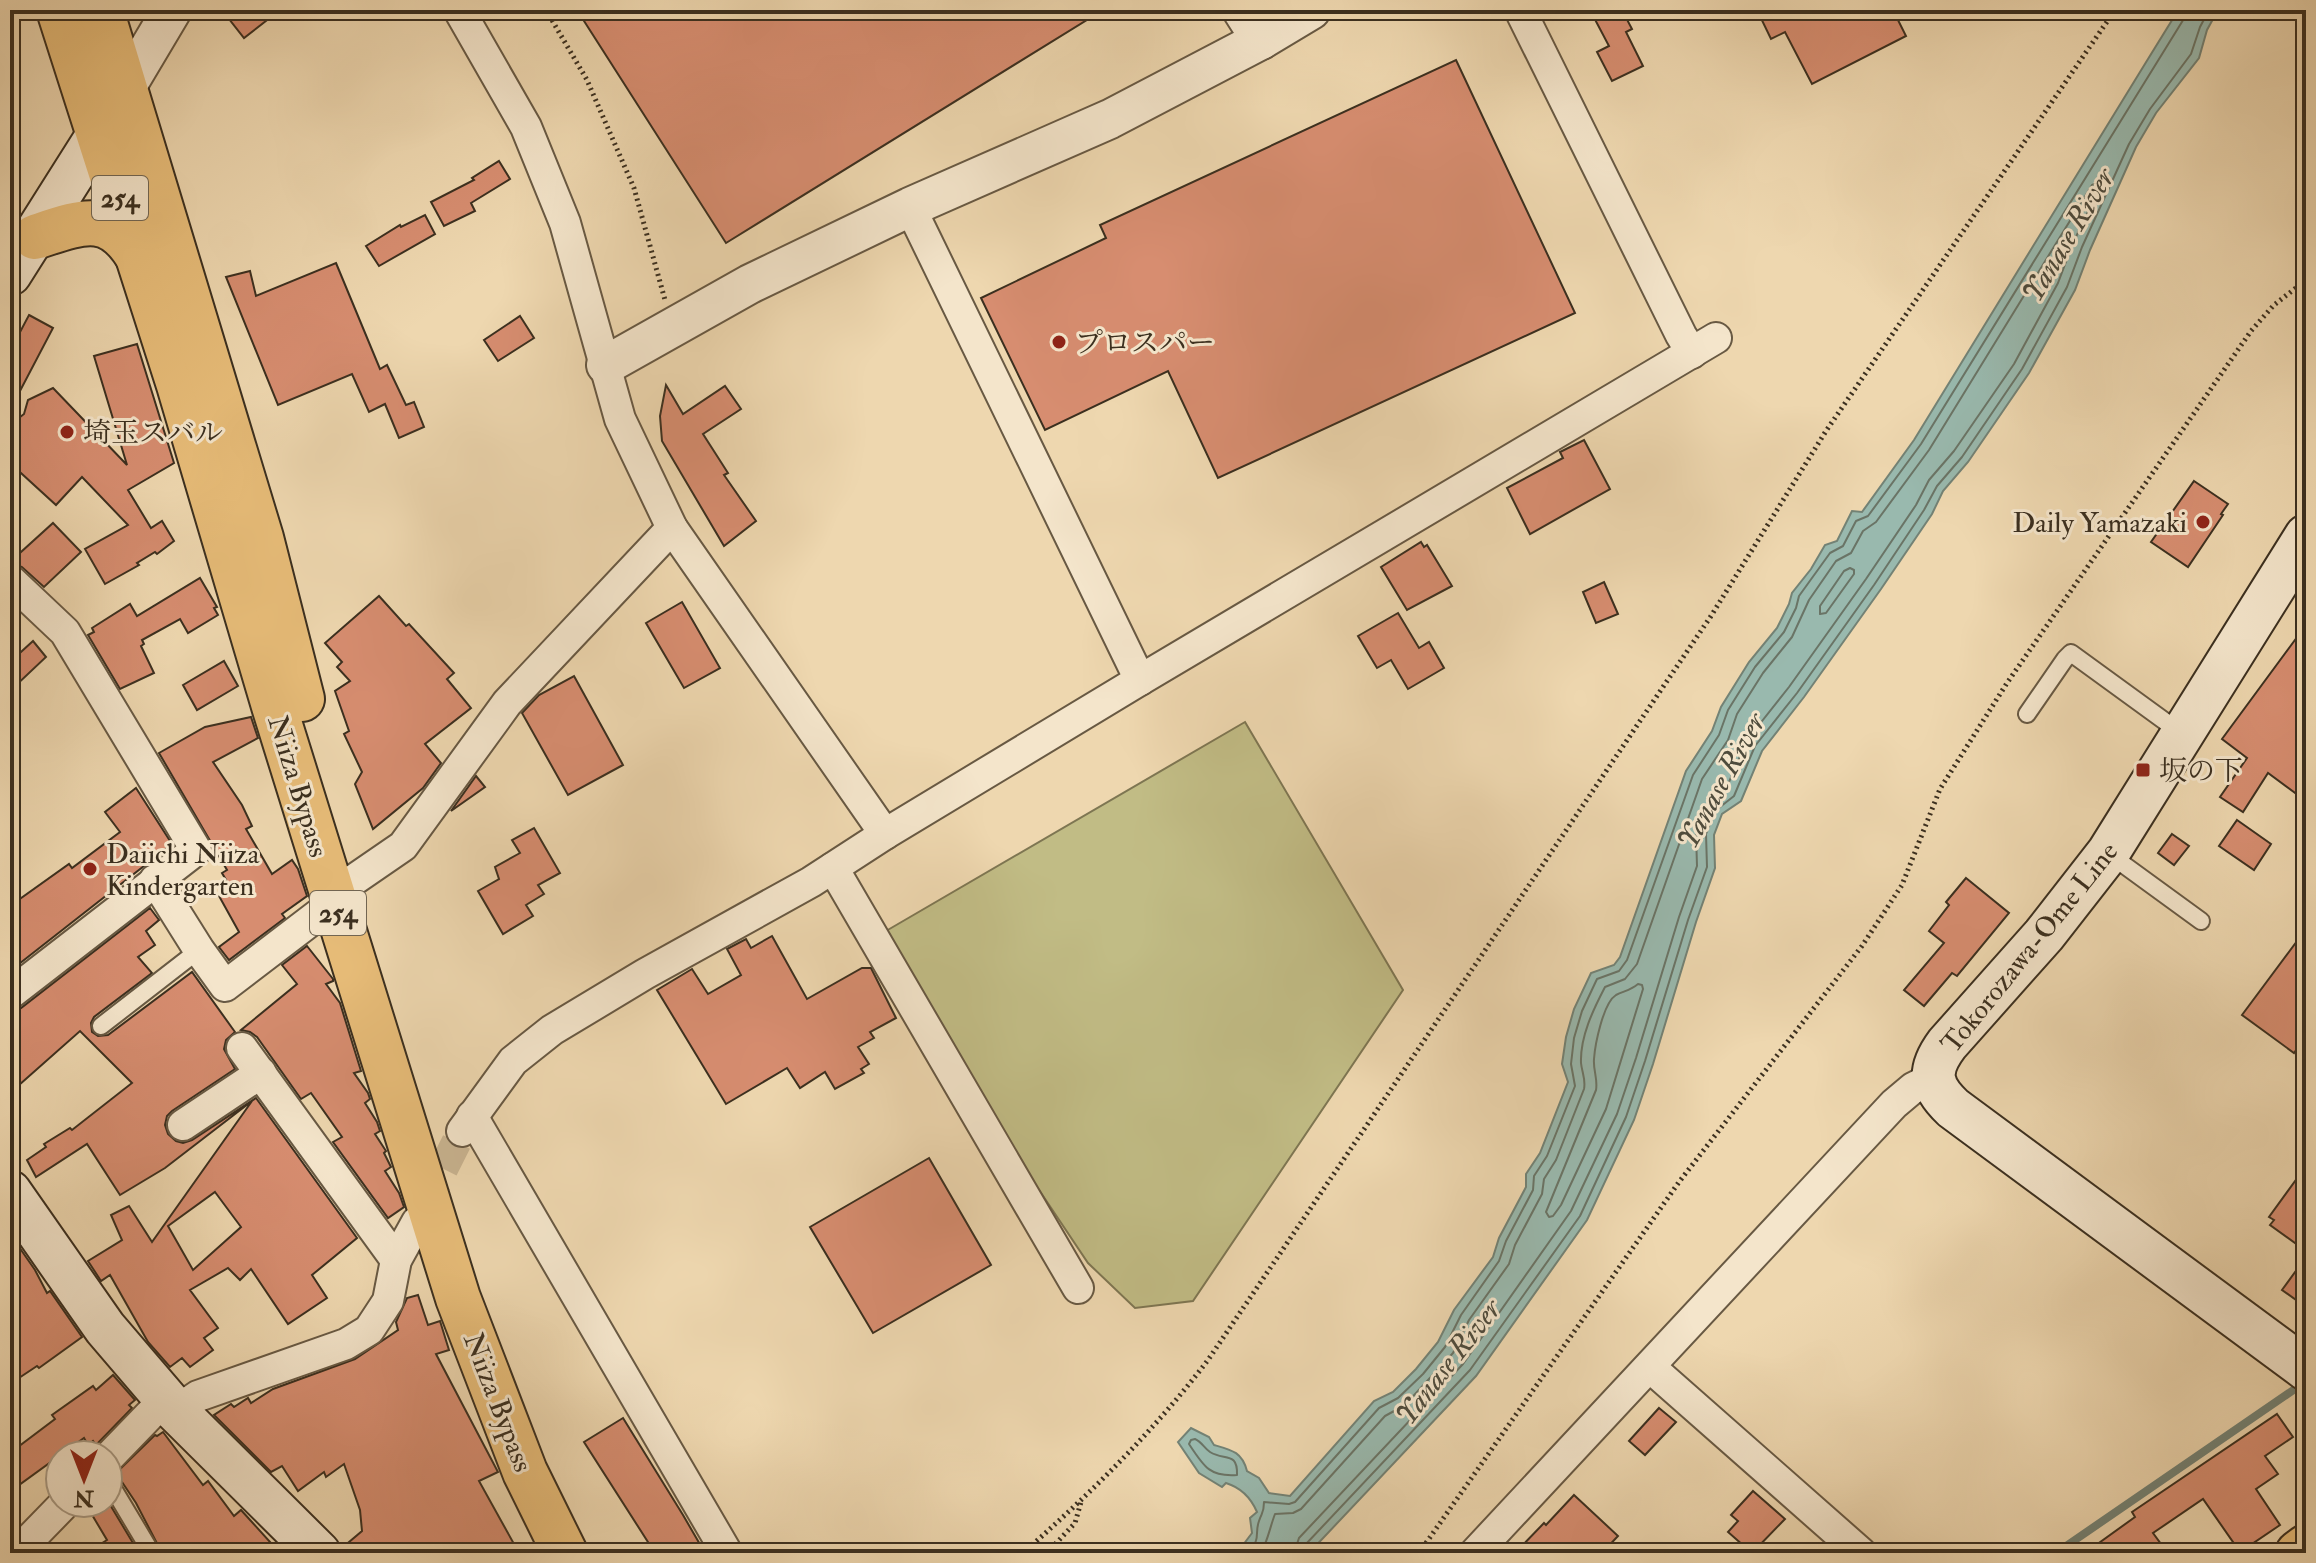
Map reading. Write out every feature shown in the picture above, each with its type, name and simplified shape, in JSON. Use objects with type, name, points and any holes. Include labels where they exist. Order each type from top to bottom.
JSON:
[{"type":"highway","name":"Niiza Bypass","points":[[59,10],[345,890],[494,1318],[556,1474],[598,1553]]},
{"type":"highway","name":"Niiza Bypass","points":[[101,10],[261,538],[308,721],[345,890],[458,1298],[520,1460],[565,1553]]},
{"type":"highway","points":[[35,237],[82,223],[98,223],[116,229],[128,239],[141,262]]},
{"type":"highway","points":[[2298,1553],[2306,1547]]},
{"type":"main road","points":[[10,274],[100,135],[125,89]]},
{"type":"main road","name":"Tokorozawa-Ome Line","points":[[2306,536],[2108,853],[2044,935],[1947,1044],[1937,1061],[1933,1078],[1937,1092],[1953,1108],[2306,1369]]},
{"type":"main road","points":[[10,1192],[105,1328],[171,1405],[318,1553]]},
{"type":"street","points":[[125,89],[172,10]]},
{"type":"street","points":[[459,10],[526,127],[565,223],[620,419],[672,528],[885,834]]},
{"type":"street","points":[[606,365],[750,284],[910,207],[1110,119],[1252,25],[1311,10]]},
{"type":"street","points":[[727,1553],[467,1124],[513,1061],[552,1030],[833,868],[1140,680],[1704,345],[1681,335],[1520,10]]},
{"type":"street","points":[[910,207],[1140,680]]},
{"type":"street","points":[[155,880],[225,986],[403,846],[507,703],[672,528]]},
{"type":"street","points":[[10,580],[65,632],[196,850],[10,994]]},
{"type":"street","points":[[833,868],[1078,1288]]},
{"type":"street","points":[[242,1048],[396,1260]]},
{"type":"street","points":[[183,1125],[261,1073]]},
{"type":"street","points":[[1475,1553],[1894,1104],[1913,1088],[1933,1078]]},
{"type":"street","points":[[124,1445],[171,1405],[346,1344],[369,1330],[388,1301],[396,1260],[417,1222]]},
{"type":"street","points":[[1650,1367],[1861,1553]]},
{"type":"street","points":[[24,1542],[48,1519]]},
{"type":"lane","points":[[2027,714],[2071,653],[2184,734]]},
{"type":"lane","points":[[2108,853],[2201,921]]},
{"type":"lane","points":[[101,1026],[199,950]]},
{"type":"lane","points":[[124,1507],[151,1552]]},
{"type":"path","points":[[546,10],[587,80],[634,188],[668,310]]},
{"type":"path","points":[[1023,1553],[1081,1500],[1167,1411],[1224,1338],[1719,605],[1826,431],[2115,10]]},
{"type":"path","points":[[1419,1553],[1679,1182],[1862,946],[1902,885],[1940,789],[2007,683],[2251,331],[2274,305],[2306,280]]},
{"type":"path","points":[[1047,1553],[1075,1523],[1081,1500]]},
{"type":"shaded area","points":[[1245,722],[1403,990],[1193,1301],[1135,1308],[1088,1263],[1029,1175],[886,931]]},
{"type":"water","name":"Yanase River","points":[[2182,10],[2218,10],[2207,30],[2199,58],[2156,113],[2136,147],[2075,290],[2029,373],[1968,462],[1943,491],[1932,514],[1881,589],[1762,751],[1741,801],[1722,814],[1714,835],[1715,868],[1653,1064],[1634,1120],[1587,1220],[1476,1376],[1309,1553],[1237,1553],[1252,1533],[1250,1518],[1257,1512],[1255,1507],[1237,1488],[1226,1483],[1222,1487],[1199,1473],[1178,1442],[1191,1428],[1209,1437],[1214,1445],[1239,1456],[1247,1471],[1259,1478],[1269,1493],[1290,1496],[1374,1401],[1393,1392],[1438,1342],[1454,1310],[1493,1257],[1499,1238],[1526,1187],[1526,1174],[1540,1153],[1568,1082],[1562,1064],[1574,1009],[1591,973],[1614,965],[1620,957],[1686,771],[1712,731],[1721,707],[1749,662],[1777,628],[1792,593],[1825,545],[1837,541],[1852,511],[1862,512],[1914,440],[2174,17]]},
{"type":"building","points":[[222,10],[280,10],[244,38]]},
{"type":"building","points":[[577,10],[1103,10],[726,243]]},
{"type":"building","points":[[1590,10],[1622,10],[1632,29],[1626,32],[1643,66],[1612,81],[1597,52],[1609,46]]},
{"type":"building","points":[[1757,10],[1893,10],[1906,36],[1812,84],[1785,32],[1771,39]]},
{"type":"building","points":[[1456,60],[1575,313],[1218,478],[1168,371],[1045,430],[981,298],[1106,238],[1100,225]]},
{"type":"building","points":[[499,161],[510,179],[471,203],[475,211],[444,226],[431,202],[474,180],[472,178]]},
{"type":"building","points":[[425,215],[435,234],[379,266],[366,246],[400,225]]},
{"type":"building","points":[[336,263],[380,369],[387,365],[406,405],[414,402],[424,427],[399,438],[385,404],[369,412],[352,374],[278,405],[226,277],[250,271],[256,296]]},
{"type":"building","points":[[29,315],[53,328],[10,410],[10,351]]},
{"type":"building","points":[[520,316],[534,338],[498,361],[484,340]]},
{"type":"building","name":"埼玉スバル","points":[[137,344],[174,463],[128,490],[151,528],[162,521],[174,541],[105,584],[85,549],[128,525],[82,477],[56,505],[10,463],[10,425],[24,414],[28,400],[53,388],[127,465],[94,356]]},
{"type":"building","points":[[666,385],[683,414],[725,386],[741,409],[703,434],[728,473],[724,475],[756,521],[724,546],[662,441],[660,416]]},
{"type":"building","points":[[1584,440],[1610,489],[1530,534],[1507,488],[1563,458],[1560,452]]},
{"type":"building","points":[[2194,481],[2228,504],[2188,567],[2151,542]]},
{"type":"building","points":[[53,523],[81,552],[44,587],[22,567],[10,562]]},
{"type":"building","points":[[1421,542],[1424,547],[1427,545],[1452,586],[1407,610],[1381,567]]},
{"type":"building","points":[[200,578],[217,607],[214,608],[218,615],[188,633],[180,619],[142,640],[144,644],[141,646],[154,673],[120,689],[88,635],[94,632],[92,628],[130,604],[137,616]]},
{"type":"building","points":[[1604,582],[1618,614],[1596,623],[1583,592]]},
{"type":"building","points":[[379,596],[454,673],[447,679],[471,708],[425,744],[441,763],[423,788],[373,829],[355,784],[362,772],[344,734],[349,731],[335,691],[350,681],[337,667],[342,662],[325,643]]},
{"type":"building","points":[[682,602],[720,668],[684,688],[646,623]]},
{"type":"building","points":[[1398,613],[1419,648],[1429,642],[1444,668],[1408,689],[1391,660],[1377,668],[1358,636]]},
{"type":"building","points":[[2306,625],[2306,801],[2268,773],[2243,812],[2220,797],[2247,758],[2222,739]]},
{"type":"building","points":[[33,641],[46,657],[10,691],[10,662]]},
{"type":"building","points":[[224,661],[238,686],[197,710],[183,685]]},
{"type":"building","points":[[574,676],[623,765],[568,795],[522,713],[539,695]]},
{"type":"building","points":[[251,717],[258,738],[213,762],[242,805],[252,826],[246,829],[272,874],[292,860],[307,896],[282,914],[285,918],[229,960],[219,947],[239,932],[219,896],[232,890],[222,873],[227,870],[159,753],[205,727]]},
{"type":"building","points":[[476,776],[485,787],[451,811]]},
{"type":"building","points":[[136,788],[172,844],[10,971],[10,906],[69,864],[72,868],[120,832],[105,812]]},
{"type":"building","points":[[2237,820],[2271,844],[2254,870],[2219,846]]},
{"type":"building","points":[[534,828],[560,873],[538,885],[544,894],[526,905],[533,916],[503,934],[478,891],[499,879],[495,867],[520,853],[512,840]]},
{"type":"building","points":[[2172,834],[2189,846],[2174,865],[2158,853]]},
{"type":"building","points":[[1966,878],[2009,913],[1957,976],[1952,973],[1924,1006],[1904,990],[1944,943],[1929,931],[1949,905],[1946,902]]},
{"type":"building","points":[[150,908],[159,920],[146,931],[155,945],[138,957],[152,973],[94,1017],[92,1032],[98,1036],[108,1035],[192,972],[235,1032],[226,1040],[224,1049],[235,1069],[172,1111],[165,1125],[168,1134],[183,1143],[192,1140],[256,1098],[357,1238],[312,1275],[327,1298],[288,1324],[251,1269],[240,1280],[228,1268],[190,1290],[218,1328],[204,1338],[213,1350],[190,1367],[182,1358],[170,1367],[148,1342],[110,1275],[101,1281],[88,1261],[122,1240],[111,1215],[129,1206],[152,1242],[252,1101],[165,1168],[120,1195],[87,1144],[36,1177],[27,1160],[46,1147],[44,1144],[70,1128],[72,1130],[132,1083],[80,1031],[10,1093],[10,1012],[21,1008]],"holes":[[[215,1192],[241,1227],[193,1270],[168,1226]]]},
{"type":"building","points":[[2306,929],[2306,1036],[2294,1053],[2242,1015]]},
{"type":"building","points":[[772,936],[807,999],[862,968],[871,968],[896,1018],[870,1032],[874,1038],[858,1047],[869,1064],[861,1069],[864,1073],[835,1089],[825,1072],[800,1088],[787,1068],[726,1104],[657,990],[692,969],[708,994],[741,975],[727,949],[746,939],[751,948]]},
{"type":"building","points":[[307,946],[333,979],[326,984],[340,1003],[361,1071],[354,1073],[368,1093],[370,1099],[365,1103],[377,1122],[380,1131],[375,1134],[386,1151],[384,1153],[391,1167],[385,1171],[404,1207],[388,1218],[333,1142],[342,1137],[311,1093],[301,1099],[257,1037],[241,1030],[297,984],[282,965]]},
{"type":"building","points":[[929,1158],[991,1265],[873,1333],[810,1227]]},
{"type":"building","points":[[2306,1166],[2306,1251],[2270,1225],[2274,1220],[2269,1217]]},
{"type":"building","points":[[10,1234],[47,1293],[50,1291],[82,1337],[39,1368],[37,1366],[10,1384]]},
{"type":"building","points":[[2306,1257],[2306,1307],[2282,1290]]},
{"type":"building","points":[[418,1295],[428,1325],[440,1321],[449,1350],[436,1354],[498,1472],[479,1481],[519,1553],[342,1553],[342,1548],[362,1531],[360,1510],[344,1464],[326,1477],[324,1472],[298,1491],[282,1466],[271,1472],[214,1415],[231,1404],[234,1407],[248,1398],[251,1403],[273,1389],[355,1359],[398,1330],[396,1322],[407,1298]]},
{"type":"building","points":[[113,1375],[135,1400],[129,1405],[132,1408],[102,1439],[44,1439],[44,1467],[19,1485],[10,1473],[10,1453],[55,1419],[52,1415],[93,1386],[96,1390]]},
{"type":"building","points":[[1659,1408],[1676,1422],[1645,1455],[1629,1441]]},
{"type":"building","points":[[2277,1414],[2293,1437],[2265,1456],[2278,1474],[2256,1489],[2280,1525],[2240,1552],[2203,1499],[2153,1533],[2161,1544],[2147,1553],[2085,1553],[2135,1517],[2132,1512]]},
{"type":"building","points":[[623,1418],[705,1553],[655,1553],[584,1442]]},
{"type":"building","points":[[163,1432],[203,1485],[208,1481],[234,1516],[241,1510],[280,1553],[162,1553],[124,1485],[124,1465]]},
{"type":"building","points":[[1753,1491],[1785,1519],[1752,1553],[1728,1532],[1738,1521],[1731,1515]]},
{"type":"building","points":[[1574,1495],[1618,1536],[1602,1553],[1515,1553],[1544,1523],[1546,1525]]},
{"type":"building","points":[[95,1519],[119,1519],[139,1553],[86,1553],[107,1540]]},
{"type":"waterway","points":[[2056,1553],[2305,1382]]},
{"type":"tunnel","points":[[423,1209],[462,1131]]},
{"type":"place","name":"プロスパー","points":[[1059,342]]},
{"type":"place","name":"埼玉スバル","points":[[67,432]]},
{"type":"place","name":"Daily Yamazaki","points":[[2203,522]]},
{"type":"place","name":"坂の下","points":[[2143,770]]},
{"type":"place","name":"Daiichi Niiza Kindergarten","points":[[90,869]]}]
